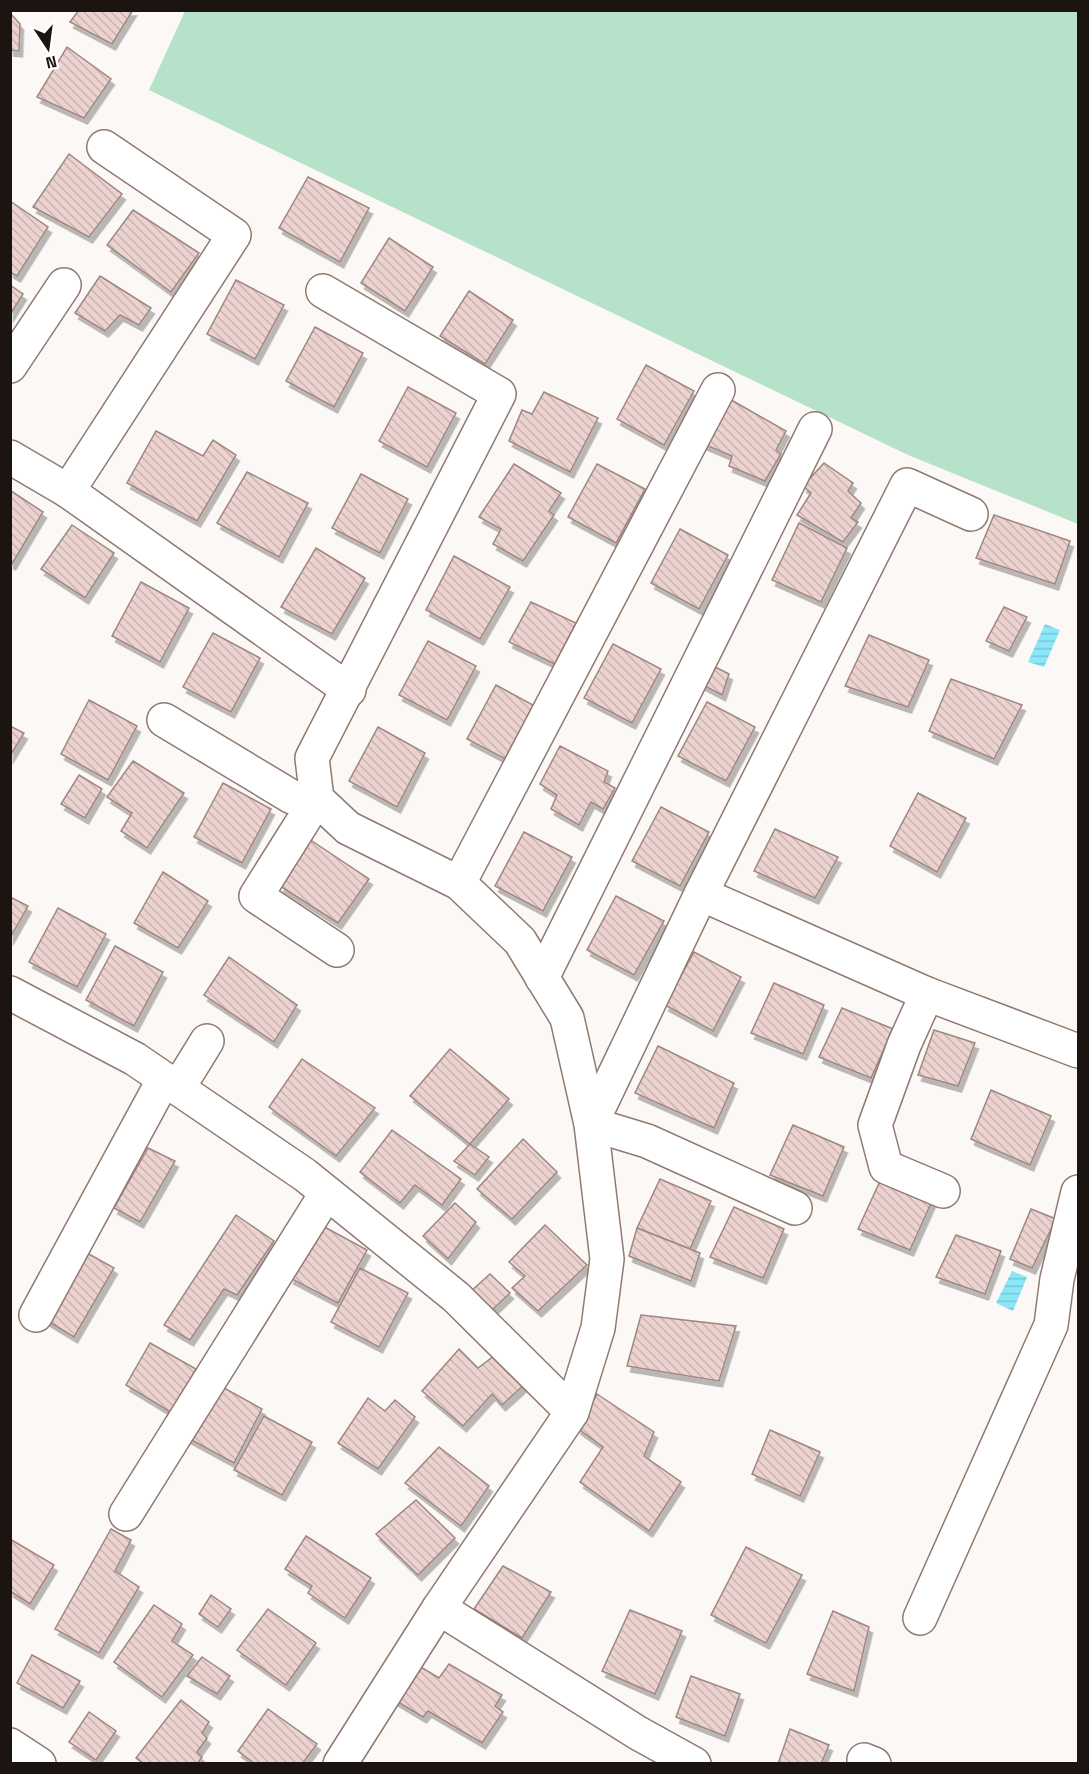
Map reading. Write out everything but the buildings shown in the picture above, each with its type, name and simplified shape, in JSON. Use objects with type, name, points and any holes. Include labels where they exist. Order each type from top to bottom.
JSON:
[{"type":"street","points":[[68,491],[234,235],[104,147]]},
{"type":"street","points":[[10,366],[64,285]]},
{"type":"street","points":[[323,291],[499,394],[349,690],[312,758],[317,799],[256,896],[337,950]]},
{"type":"street","points":[[459,883],[718,390]]},
{"type":"street","points":[[543,978],[815,429]]},
{"type":"street","points":[[10,457],[68,491],[349,690]]},
{"type":"street","points":[[591,1124],[701,894],[907,485],[971,514]]},
{"type":"street","points":[[164,720],[292,798],[317,799],[348,828],[459,883],[520,941],[567,1018],[591,1124],[607,1259],[598,1329],[572,1412],[439,1608],[340,1764]]},
{"type":"street","points":[[701,894],[927,994],[1078,1051]]},
{"type":"street","points":[[10,993],[135,1059],[306,1175],[326,1194],[456,1297],[572,1412]]},
{"type":"street","points":[[927,994],[904,1045],[875,1125],[885,1167],[943,1191]]},
{"type":"street","points":[[36,1315],[171,1083],[207,1041]]},
{"type":"street","points":[[591,1124],[647,1141],[795,1208]]},
{"type":"street","points":[[920,1618],[1051,1325],[1057,1279],[1078,1192]]},
{"type":"street","points":[[126,1514],[326,1194]]},
{"type":"street","points":[[439,1608],[638,1732],[694,1764]]},
{"type":"street","points":[[10,1745],[39,1764]]},
{"type":"green space","points":[[185,11],[1078,11],[1078,524],[908,455],[149,90]]},
{"type":"water","points":[[1045,624],[1060,630],[1044,667],[1028,662]]},
{"type":"water","points":[[1012,1271],[1027,1277],[1013,1311],[996,1303]]}]
